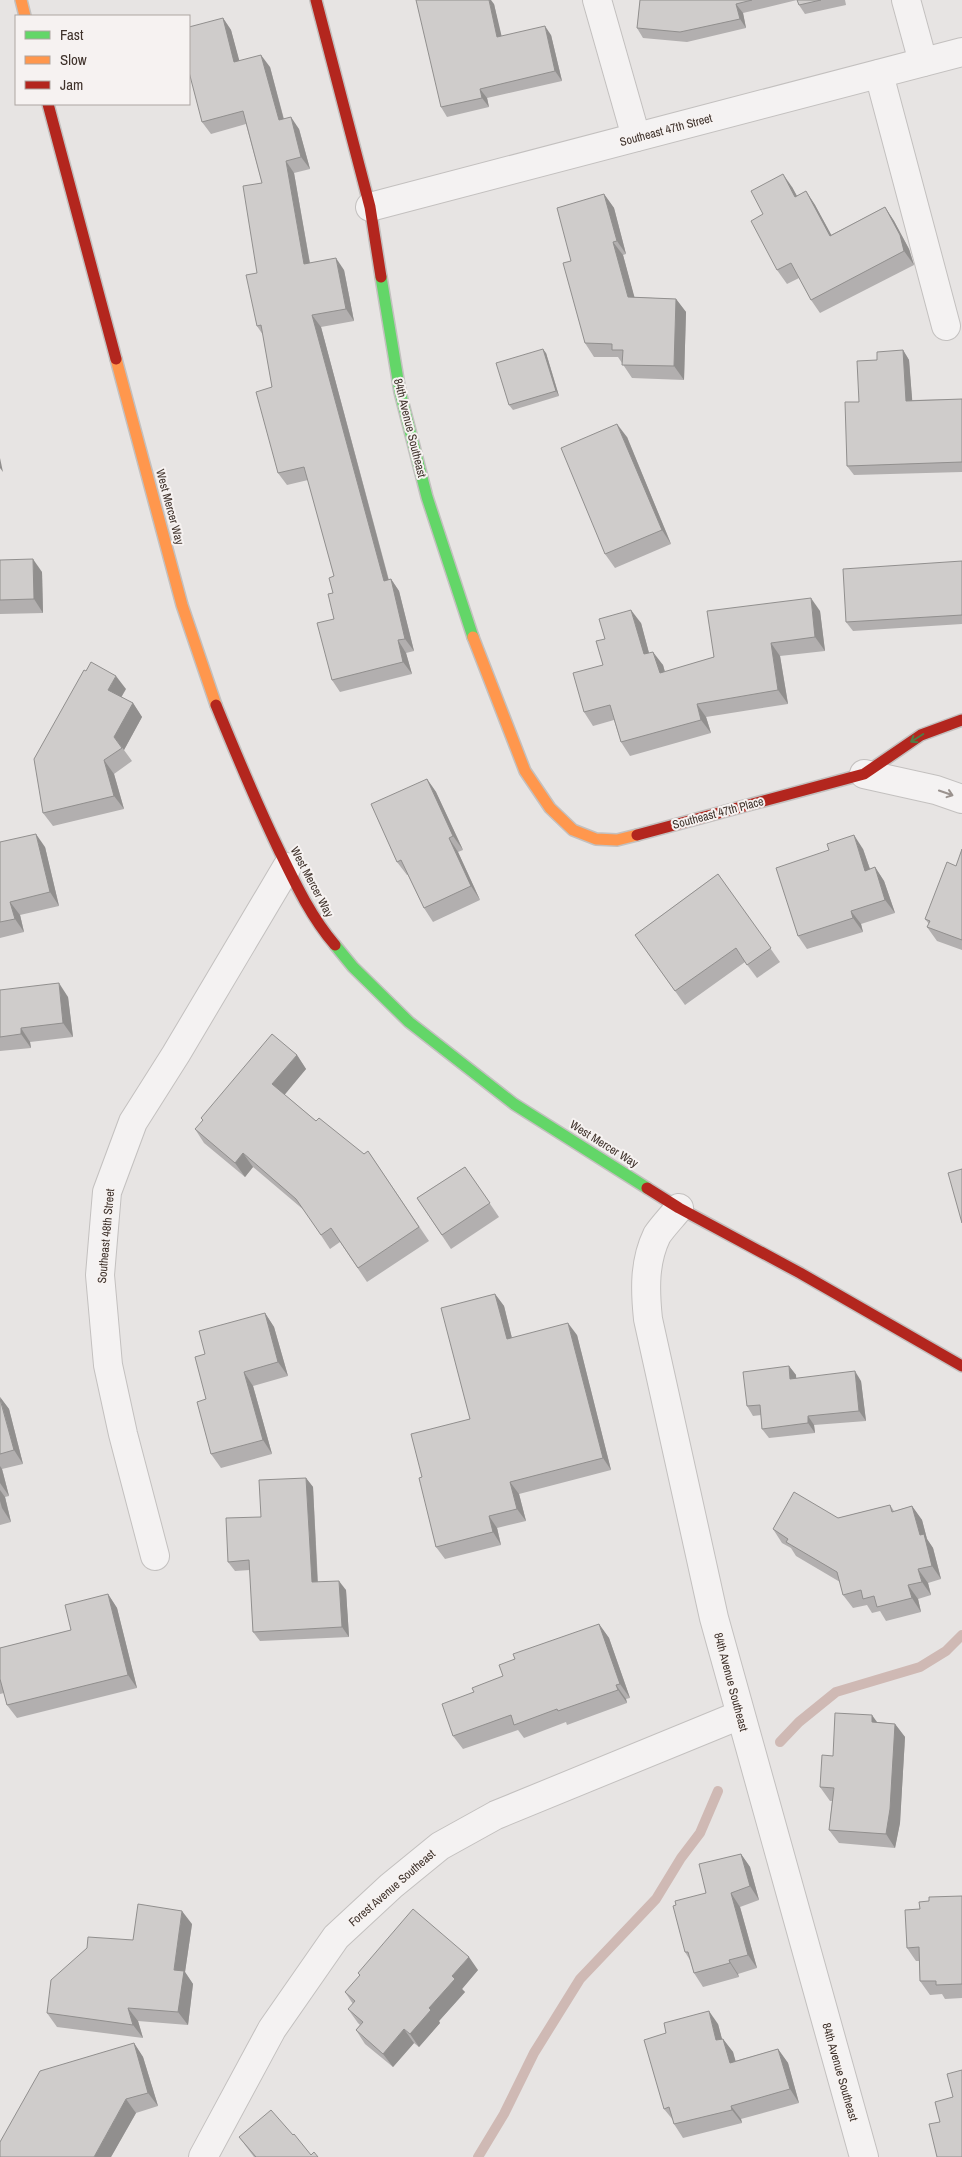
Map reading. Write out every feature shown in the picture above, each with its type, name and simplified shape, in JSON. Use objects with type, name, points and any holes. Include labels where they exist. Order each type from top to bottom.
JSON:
[{"type":"street","points":[[20,0],[25,15]]},
{"type":"street","name":"84th Avenue Southeast","points":[[316,0],[370,207],[400,392],[427,497],[479,654],[525,771],[550,808],[573,830]]},
{"type":"street","points":[[596,0],[636,137]]},
{"type":"street","points":[[906,0],[923,62]]},
{"type":"street","name":"Southeast 47th Street","points":[[370,207],[962,52]]},
{"type":"street","points":[[879,74],[946,326]]},
{"type":"street","name":"West Mercer Way","points":[[48,105],[182,605],[216,705],[256,800],[287,867],[319,926],[353,967],[409,1022],[514,1104],[679,1208],[800,1273],[962,1366]]},
{"type":"street","name":"Southeast 47th Place","points":[[573,830],[596,839],[617,840],[864,774],[921,734],[962,720]]},
{"type":"street","name":"Southeast 47th Place","points":[[864,774],[936,790],[962,799]]},
{"type":"street","name":"Southeast 48th Street","points":[[155,1556],[122,1434],[108,1365],[100,1274],[107,1192],[133,1122],[176,1054],[287,867]]},
{"type":"street","name":"84th Avenue Southeast","points":[[679,1208],[658,1234],[648,1259],[645,1288],[648,1320],[714,1618],[864,2157]]},
{"type":"street","name":"Forest Avenue Southeast","points":[[203,2157],[272,2029],[336,1937],[391,1886],[440,1846],[496,1815],[740,1715]]},
{"type":"building","points":[[416,0],[489,0],[497,37],[545,26],[555,71],[480,89],[482,98],[441,107]]},
{"type":"building","points":[[640,0],[752,0],[736,4],[740,19],[680,32],[637,28]]},
{"type":"building","points":[[797,0],[821,0],[799,5]]},
{"type":"building","points":[[223,18],[234,62],[261,55],[279,120],[291,117],[301,157],[286,161],[304,264],[336,258],[346,309],[312,315],[384,581],[391,579],[405,639],[398,640],[403,662],[332,680],[317,623],[334,619],[328,594],[333,593],[329,578],[334,576],[304,467],[278,473],[256,392],[272,387],[261,325],[257,326],[246,275],[257,273],[243,186],[262,183],[243,111],[202,122],[190,76],[190,27]]},
{"type":"building","points":[[783,174],[795,197],[806,191],[830,236],[885,207],[900,235],[904,251],[811,300],[791,263],[777,270],[751,221],[763,214],[751,191]]},
{"type":"building","points":[[604,194],[617,241],[613,242],[628,297],[676,299],[674,366],[622,365],[623,350],[612,350],[612,344],[585,343],[563,263],[571,261],[557,208]]},
{"type":"building","points":[[543,349],[556,391],[509,405],[496,363]]},
{"type":"building","points":[[903,350],[906,401],[962,399],[962,462],[847,466],[845,402],[859,402],[857,361],[877,360],[877,352]]},
{"type":"building","points":[[617,424],[662,530],[605,554],[561,448]]},
{"type":"building","points":[[33,559],[34,599],[0,600],[0,560]]},
{"type":"building","points":[[962,561],[962,615],[846,622],[843,569]]},
{"type":"building","points":[[811,598],[815,637],[771,643],[778,690],[697,704],[701,720],[621,742],[610,705],[584,712],[573,673],[603,665],[596,641],[605,639],[599,619],[631,610],[644,654],[653,652],[660,673],[714,657],[707,611]]},
{"type":"building","points":[[91,662],[116,676],[108,690],[133,703],[114,737],[122,748],[104,760],[114,796],[43,813],[34,759],[84,670],[86,671]]},
{"type":"building","points":[[427,779],[453,836],[449,838],[471,886],[424,908],[401,860],[397,862],[371,804]]},
{"type":"building","points":[[36,834],[50,892],[10,902],[15,919],[0,922],[0,842]]},
{"type":"building","points":[[854,835],[865,871],[875,867],[885,900],[851,911],[853,918],[798,936],[776,868],[829,850],[827,844]]},
{"type":"building","points":[[962,849],[962,940],[927,927],[930,921],[925,919],[947,862],[956,866]]},
{"type":"building","points":[[718,874],[771,948],[747,965],[736,948],[675,991],[635,935]]},
{"type":"building","points":[[59,983],[63,1023],[21,1028],[21,1034],[0,1037],[0,990]]},
{"type":"building","points":[[272,1034],[297,1055],[272,1084],[316,1121],[319,1118],[364,1154],[368,1151],[419,1227],[358,1268],[331,1228],[321,1235],[296,1199],[243,1153],[235,1163],[195,1129],[203,1120],[201,1118]]},
{"type":"building","points":[[465,1167],[490,1203],[442,1235],[417,1198]]},
{"type":"building","points":[[962,1169],[962,1223],[948,1173]]},
{"type":"building","points":[[495,1294],[507,1339],[568,1323],[603,1458],[510,1482],[517,1509],[489,1516],[493,1532],[436,1547],[419,1478],[422,1477],[411,1434],[470,1419],[441,1308]]},
{"type":"building","points":[[265,1313],[278,1362],[244,1372],[263,1440],[211,1454],[197,1402],[206,1399],[195,1357],[205,1354],[199,1331]]},
{"type":"building","points":[[789,1366],[790,1379],[855,1371],[859,1411],[808,1416],[808,1423],[762,1429],[760,1405],[747,1406],[743,1372]]},
{"type":"building","points":[[0,1399],[14,1450],[0,1454]]},
{"type":"building","points":[[306,1478],[312,1582],[339,1581],[342,1627],[253,1632],[249,1560],[228,1562],[226,1518],[261,1517],[259,1480]]},
{"type":"building","points":[[794,1492],[838,1518],[890,1505],[892,1512],[912,1506],[920,1535],[924,1534],[932,1566],[918,1569],[922,1582],[908,1585],[912,1598],[877,1607],[874,1596],[863,1599],[861,1590],[843,1595],[837,1572],[786,1542],[788,1539],[773,1529]]},
{"type":"building","points":[[108,1594],[128,1675],[7,1705],[0,1679],[0,1648],[71,1630],[65,1605]]},
{"type":"building","points":[[599,1624],[620,1684],[616,1685],[618,1690],[514,1725],[511,1715],[453,1736],[442,1704],[474,1692],[472,1688],[503,1676],[499,1665],[515,1659],[513,1654]]},
{"type":"building","points":[[835,1713],[872,1715],[872,1722],[895,1724],[890,1809],[886,1834],[829,1830],[834,1788],[820,1787],[822,1755],[833,1756]]},
{"type":"building","points":[[741,1854],[750,1886],[731,1893],[748,1955],[729,1960],[730,1963],[694,1973],[688,1952],[685,1952],[673,1906],[676,1905],[675,1901],[706,1893],[699,1864]]},
{"type":"building","points":[[962,1896],[962,1984],[936,1985],[936,1981],[920,1981],[919,1947],[907,1948],[905,1910],[920,1909],[919,1902],[929,1901],[929,1897]]},
{"type":"building","points":[[138,1904],[182,1911],[174,1970],[184,1971],[178,2012],[128,2008],[133,2025],[47,2013],[51,1980],[87,1948],[88,1937],[133,1940]]},
{"type":"building","points":[[413,1909],[469,1957],[452,1976],[455,1979],[429,2008],[431,2010],[410,2034],[404,2029],[383,2054],[356,2030],[363,2022],[348,2009],[355,2001],[345,1992],[360,1975],[358,1973]]},
{"type":"building","points":[[709,2011],[716,2040],[723,2039],[730,2063],[778,2049],[790,2089],[731,2106],[732,2110],[674,2124],[669,2107],[664,2109],[644,2040],[666,2033],[664,2023]]},
{"type":"building","points":[[134,2043],[148,2093],[126,2099],[94,2157],[0,2157],[0,2142],[40,2071]]},
{"type":"building","points":[[962,2070],[962,2157],[937,2157],[929,2124],[940,2122],[935,2102],[953,2097],[947,2074]]},
{"type":"building","points":[[271,2110],[311,2155],[314,2152],[318,2157],[256,2157],[239,2137]]},
{"type":"waterway","points":[[780,1742],[799,1722],[836,1692],[920,1667],[946,1651],[962,1635]]},
{"type":"waterway","points":[[478,2157],[504,2114],[534,2053],[580,1979],[656,1899],[681,1858],[700,1833],[718,1791]]},
{"type":"traffic: fast","points":[[381,277],[400,392],[427,497],[473,637]]},
{"type":"traffic: fast","points":[[335,945],[353,967],[409,1022],[514,1104],[647,1188]]},
{"type":"traffic: slow","points":[[21,0],[25,15]]},
{"type":"traffic: slow","points":[[116,359],[182,605],[216,705]]},
{"type":"traffic: slow","points":[[473,637],[525,771],[550,808],[573,830],[596,839],[617,840],[637,835]]},
{"type":"traffic: jam","points":[[316,0],[370,207],[381,277]]},
{"type":"traffic: jam","points":[[48,105],[116,359]]},
{"type":"traffic: jam","points":[[216,705],[254,796],[291,875],[311,911],[335,945]]},
{"type":"traffic: jam","points":[[637,835],[864,774],[921,735],[962,720]]},
{"type":"traffic: jam","points":[[647,1188],[679,1208],[800,1273],[962,1366]]}]
